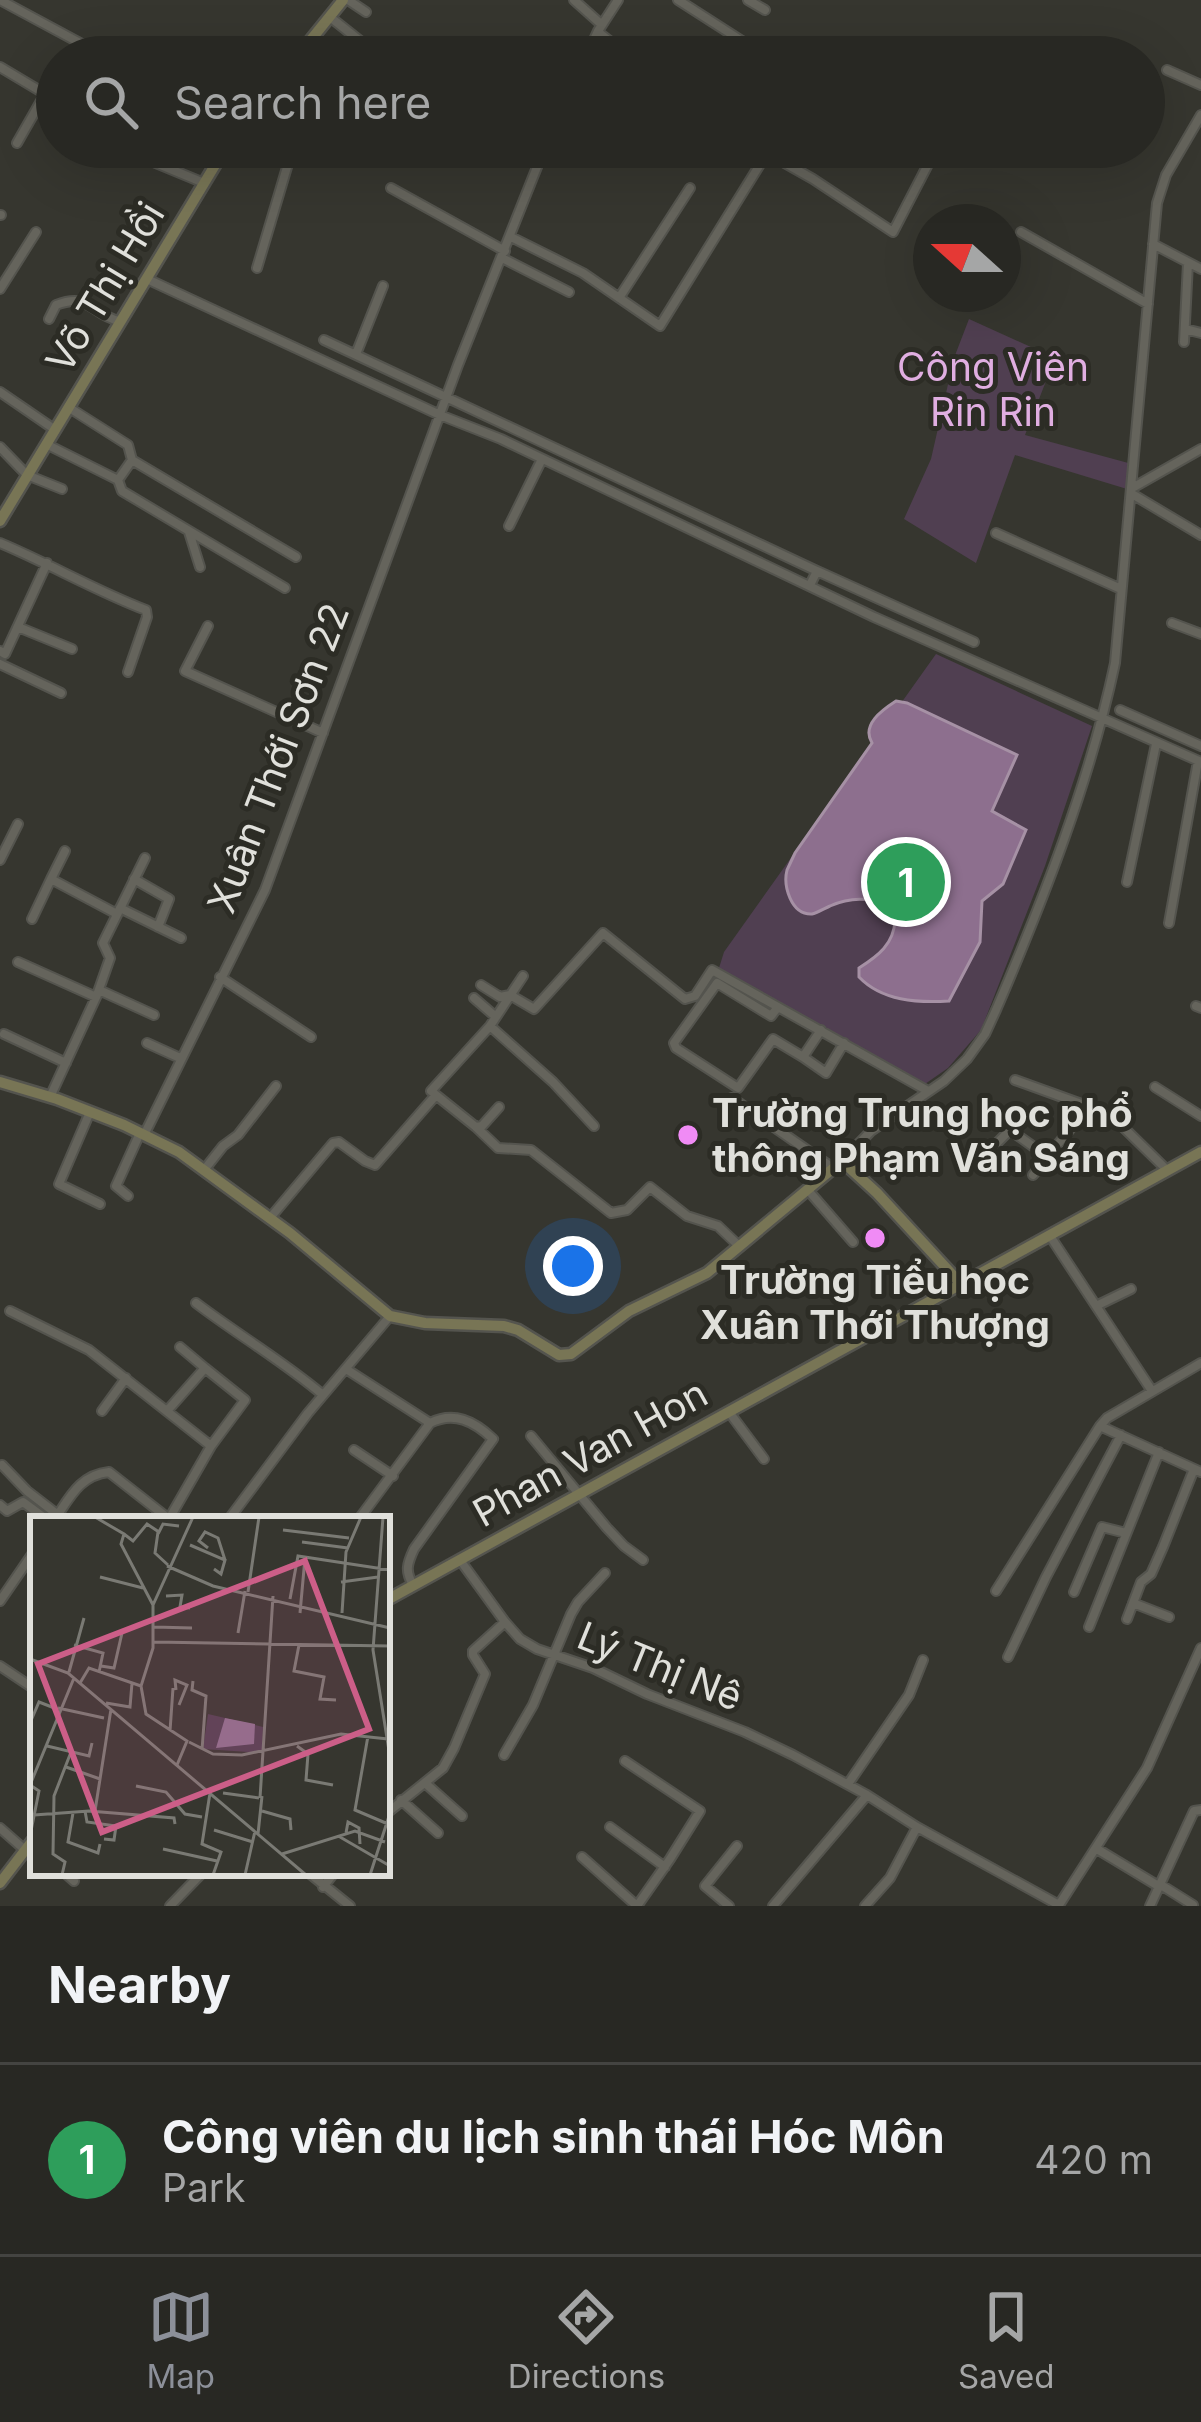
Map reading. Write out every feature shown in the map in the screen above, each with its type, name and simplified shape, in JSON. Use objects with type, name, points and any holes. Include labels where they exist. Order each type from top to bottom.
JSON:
[{"type":"street","points":[[0,0],[67,36]]},
{"type":"street","points":[[314,36],[346,0],[366,13]]},
{"type":"street","points":[[574,0],[608,36]]},
{"type":"street","points":[[596,36],[618,0]]},
{"type":"street","points":[[678,0],[734,36]]},
{"type":"street","points":[[748,0],[765,10]]},
{"type":"street","points":[[330,17],[354,36]]},
{"type":"street","points":[[0,67],[36,89]]},
{"type":"street","points":[[1167,70],[1201,85]]},
{"type":"street","points":[[17,143],[36,110]]},
{"type":"street","points":[[0,1082],[142,1132],[179,1152],[270,1218],[390,1316],[425,1323],[504,1326],[559,1354],[571,1354],[629,1311],[696,1280],[885,1121],[944,1082],[967,1060],[991,1022],[1058,852],[1102,719],[1115,663],[1160,187],[1201,115]]},
{"type":"street","points":[[166,168],[203,184]]},
{"type":"street","name":"Võ Thị Hồi","points":[[0,521],[213,168]]},
{"type":"street","points":[[257,268],[289,168]]},
{"type":"street","name":"Xuân Thới Sơn 22","points":[[128,1196],[116,1186],[265,890],[447,396],[537,168]]},
{"type":"street","points":[[511,237],[583,273],[660,326],[752,168]]},
{"type":"street","points":[[794,168],[893,232],[926,168]]},
{"type":"street","points":[[391,188],[569,292]]},
{"type":"street","points":[[619,298],[690,188]]},
{"type":"street","points":[[0,289],[36,232]]},
{"type":"street","points":[[1021,232],[1148,304]]},
{"type":"street","points":[[1153,244],[1201,269]]},
{"type":"street","points":[[1184,342],[1188,262]]},
{"type":"street","points":[[146,279],[1200,762],[1169,923]]},
{"type":"street","points":[[356,355],[383,286]]},
{"type":"street","points":[[49,319],[56,305],[73,298],[119,321]]},
{"type":"street","points":[[1185,329],[1201,333]]},
{"type":"street","points":[[324,340],[974,642]]},
{"type":"street","points":[[0,392],[54,429]]},
{"type":"street","points":[[68,407],[128,445],[132,460],[296,557]]},
{"type":"street","points":[[45,443],[118,480],[122,491],[285,587]]},
{"type":"street","points":[[0,447],[27,475],[62,489]]},
{"type":"street","points":[[1132,491],[1201,449]]},
{"type":"street","points":[[509,526],[542,459]]},
{"type":"street","points":[[118,480],[132,460]]},
{"type":"street","points":[[1132,491],[1201,535]]},
{"type":"street","points":[[188,531],[200,567]]},
{"type":"street","points":[[996,533],[1121,589]]},
{"type":"street","points":[[0,543],[146,610],[128,672]]},
{"type":"street","points":[[0,651],[5,653],[47,563]]},
{"type":"street","points":[[810,585],[817,571]]},
{"type":"street","points":[[1172,623],[1201,634]]},
{"type":"street","points":[[208,626],[184,671],[323,733]]},
{"type":"street","points":[[18,627],[72,649]]},
{"type":"street","points":[[0,664],[61,693]]},
{"type":"street","points":[[1120,710],[1201,746]]},
{"type":"street","points":[[1127,881],[1156,744]]},
{"type":"street","points":[[0,860],[19,824]]},
{"type":"street","points":[[32,919],[65,851]]},
{"type":"street","points":[[50,1097],[110,958],[103,943],[145,858]]},
{"type":"street","points":[[52,879],[181,938]]},
{"type":"street","points":[[134,879],[169,898],[158,927]]},
{"type":"street","points":[[482,985],[534,1009],[603,933],[685,999],[695,996],[712,970],[928,1091]]},
{"type":"street","points":[[17,962],[154,1015]]},
{"type":"street","points":[[523,976],[493,1021],[431,1091],[498,1148],[532,1150],[611,1213],[627,1210],[650,1187],[687,1216],[718,1226],[739,1246]]},
{"type":"street","points":[[220,977],[310,1037]]},
{"type":"street","points":[[778,1006],[771,1016],[717,983],[674,1043],[739,1088],[773,1039],[826,1072],[844,1043]]},
{"type":"street","points":[[474,998],[594,1126]]},
{"type":"street","points":[[803,1057],[820,1030]]},
{"type":"street","points":[[4,1034],[66,1063]]},
{"type":"street","points":[[147,1042],[181,1058]]},
{"type":"street","points":[[1015,1079],[1088,1107],[1122,1126],[1167,1170]]},
{"type":"street","points":[[204,1170],[238,1136],[276,1086]]},
{"type":"street","points":[[1155,1087],[1201,1116]]},
{"type":"street","points":[[270,1218],[333,1143],[339,1142],[375,1165],[436,1095]]},
{"type":"street","points":[[731,1098],[877,1193],[961,1284]]},
{"type":"street","points":[[869,1105],[885,1121]]},
{"type":"street","points":[[476,1127],[499,1107]]},
{"type":"street","points":[[1033,1175],[1088,1107]]},
{"type":"street","points":[[90,1112],[59,1184],[100,1204]]},
{"type":"street","points":[[992,1148],[1010,1130],[1048,1157]]},
{"type":"street","name":"Phan Van Hon","points":[[390,1598],[1201,1152]]},
{"type":"street","points":[[807,1189],[853,1242]]},
{"type":"street","points":[[1050,1236],[1152,1391]]},
{"type":"street","points":[[1096,1306],[1131,1289]]},
{"type":"street","points":[[196,1303],[323,1395]]},
{"type":"street","points":[[10,1311],[89,1351],[211,1446]]},
{"type":"street","points":[[231,1516],[390,1316]]},
{"type":"street","points":[[171,1516],[211,1446],[245,1400],[179,1347]]},
{"type":"street","points":[[996,1591],[1107,1418],[1201,1364]]},
{"type":"street","points":[[167,1412],[206,1368]]},
{"type":"street","points":[[346,1369],[430,1424]]},
{"type":"street","points":[[102,1411],[126,1378]]},
{"type":"street","points":[[729,1412],[764,1459]]},
{"type":"street","points":[[360,1516],[430,1424],[442,1417],[466,1419],[493,1439],[414,1549],[407,1564],[413,1586]]},
{"type":"street","points":[[1100,1426],[1197,1471],[1127,1618]]},
{"type":"street","points":[[1008,1657],[1121,1435]]},
{"type":"street","points":[[531,1436],[607,1528],[643,1560]]},
{"type":"street","points":[[355,1450],[393,1476]]},
{"type":"street","points":[[1089,1627],[1159,1452]]},
{"type":"street","points":[[2,1466],[51,1516]]},
{"type":"street","points":[[55,1516],[82,1481],[109,1472],[165,1516]]},
{"type":"street","points":[[0,1505],[8,1511],[23,1502],[49,1516]]},
{"type":"street","points":[[1074,1592],[1102,1527],[1126,1533]]},
{"type":"street","points":[[0,1601],[30,1557]]},
{"type":"street","name":"Lý Thị Nê","points":[[459,1559],[520,1639],[745,1732],[848,1784],[1058,1905]]},
{"type":"street","points":[[504,1755],[533,1705],[578,1602],[605,1573]]},
{"type":"street","points":[[1133,1603],[1169,1618]]},
{"type":"street","points":[[390,1810],[448,1760],[485,1674],[473,1651],[505,1622]]},
{"type":"street","points":[[1058,1905],[1154,1756],[1201,1648]]},
{"type":"street","points":[[848,1784],[909,1695],[923,1660]]},
{"type":"street","points":[[0,1666],[30,1686]]},
{"type":"street","points":[[582,1857],[637,1906],[700,1811],[625,1761]]},
{"type":"street","points":[[425,1783],[462,1816]]},
{"type":"street","points":[[779,1904],[867,1795]]},
{"type":"street","points":[[401,1800],[438,1833]]},
{"type":"street","points":[[1150,1906],[1194,1811],[1201,1810]]},
{"type":"street","points":[[610,1827],[664,1867]]},
{"type":"street","points":[[865,1906],[890,1878],[917,1827]]},
{"type":"street","points":[[0,1828],[30,1843]]},
{"type":"street","points":[[0,1883],[30,1845]]},
{"type":"street","points":[[729,1906],[705,1886],[737,1846]]},
{"type":"street","points":[[1097,1849],[1193,1905]]},
{"type":"street","points":[[68,1876],[74,1881]]},
{"type":"street","points":[[171,1906],[199,1876]]},
{"type":"street","points":[[312,1876],[350,1906]]},
{"type":"street","points":[[319,1906],[333,1876]]},
{"type":"green space","name":"Công Viên Rin Rin","points":[[969,319],[1055,358],[1025,435],[1132,464],[1127,489],[1015,455],[976,563],[904,519],[931,459],[954,358]]},
{"type":"green space","points":[[936,654],[1092,726],[1045,866],[981,1030],[948,1068],[925,1084],[719,968],[724,952]]},
{"type":"shaded area","points":[[896,701],[1017,755],[992,811],[1026,830],[1003,884],[982,901],[980,942],[949,1001],[901,999],[859,977],[859,968],[892,936],[895,920],[886,905],[851,900],[805,913],[794,905],[786,884],[795,853],[872,743],[871,724]]},
{"type":"place","name":"Công viên du lịch sinh thái Hóc Môn","points":[[906,882]]},
{"type":"place","name":"Trường Trung học phổ thông Phạm Văn Sáng","points":[[688,1135]]},
{"type":"place","name":"Trường Tiểu học Xuân Thới Thượng","points":[[875,1238]]}]
